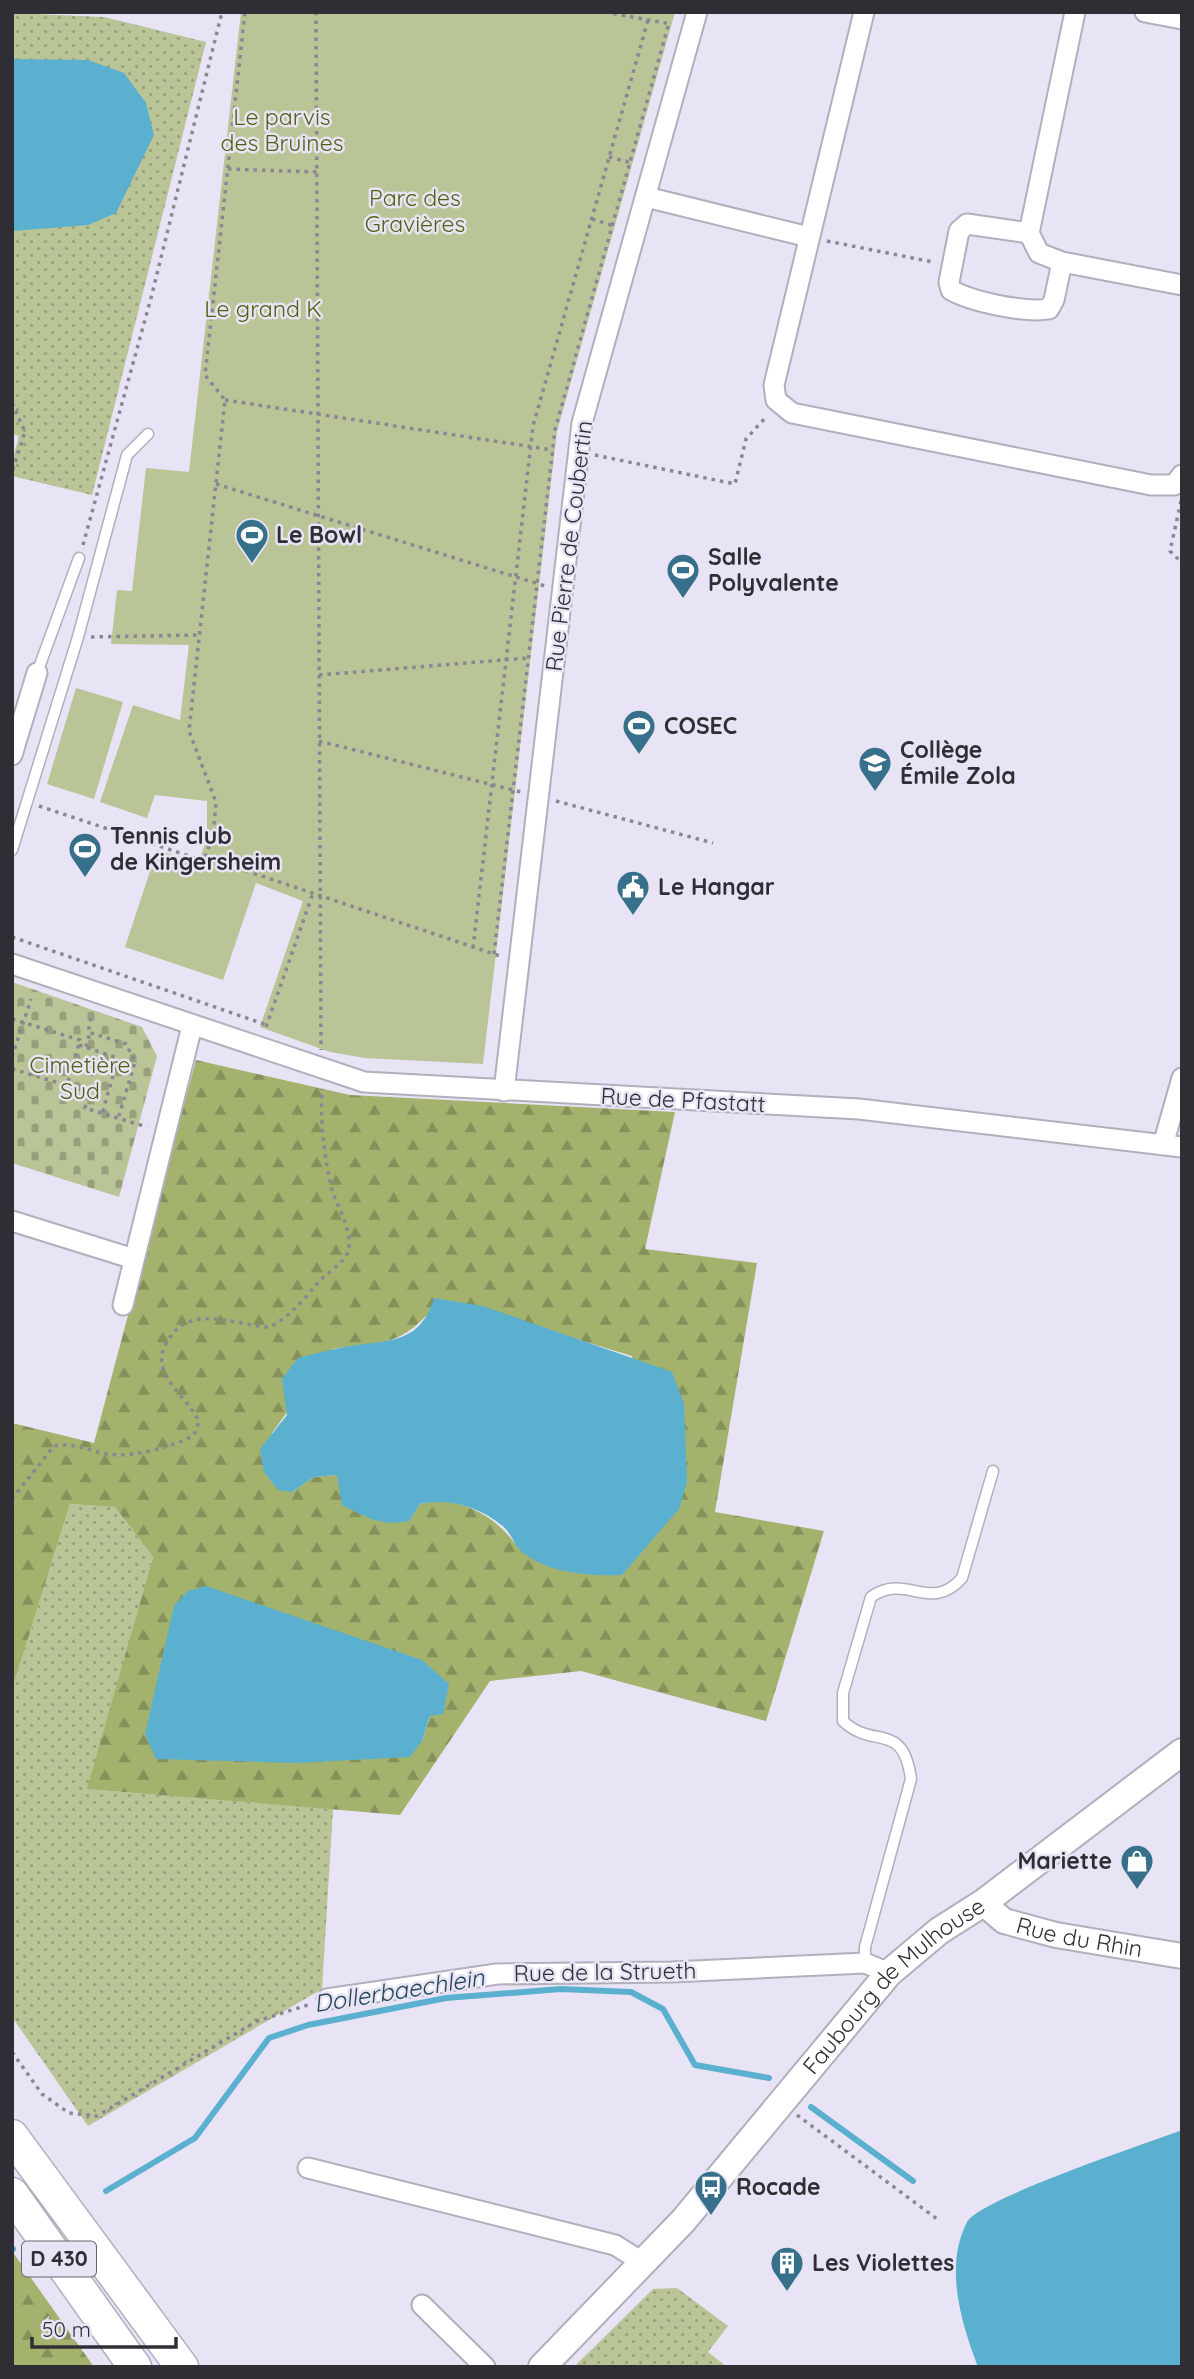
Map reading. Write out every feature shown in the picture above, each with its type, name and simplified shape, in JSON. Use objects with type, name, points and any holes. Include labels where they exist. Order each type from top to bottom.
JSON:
[{"type":"highway","name":"D 430","points":[[12,2136],[182,2367]]},
{"type":"highway","name":"D 430","points":[[12,2194],[135,2367]]},
{"type":"main road","name":"Faubourg de Mulhouse","points":[[542,2367],[683,2221],[781,2104],[877,1968],[983,1903],[1182,1752]]},
{"type":"street","points":[[864,12],[774,385],[776,400],[792,413],[1151,485],[1178,480]]},
{"type":"street","points":[[1076,12],[1029,233],[1039,253],[1062,262],[1182,285]]},
{"type":"street","points":[[1145,12],[1182,19]]},
{"type":"street","name":"Rue Pierre de Coubertin","points":[[504,1091],[521,964],[582,424],[695,20]]},
{"type":"street","points":[[646,197],[809,237]]},
{"type":"street","points":[[1029,233],[967,224],[959,231],[952,266],[951,290],[962,297],[1036,311],[1049,309],[1054,300],[1062,262]]},
{"type":"street","points":[[12,755],[37,673]]},
{"type":"street","name":"Rue de Pfastatt","points":[[12,964],[258,1049],[364,1082],[859,1109],[1172,1146]]},
{"type":"street","points":[[122,1305],[165,1133],[172,1087],[192,1026]]},
{"type":"street","points":[[1172,1146],[1182,1078]]},
{"type":"street","points":[[12,1221],[134,1259]]},
{"type":"street","name":"Rue du Rhin","points":[[983,1903],[1004,1922],[1056,1935],[1182,1956]]},
{"type":"street","name":"Rue de la Strueth","points":[[327,1999],[497,1974],[877,1968]]},
{"type":"street","points":[[308,2168],[615,2245],[642,2262]]},
{"type":"street","points":[[422,2305],[485,2367]]},
{"type":"lane","points":[[12,850],[78,637],[127,455],[148,434]]},
{"type":"lane","points":[[37,673],[79,558]]},
{"type":"lane","points":[[877,1968],[865,1947],[911,1779],[908,1757],[898,1744],[851,1728],[843,1721],[843,1693],[871,1597],[883,1589],[894,1587],[939,1595],[952,1589],[962,1578],[993,1471]]},
{"type":"path","points":[[79,558],[151,298],[222,12]]},
{"type":"path","points":[[245,12],[205,375],[225,400],[531,446],[736,484],[746,439],[755,432],[776,400]]},
{"type":"path","points":[[12,1499],[54,1446],[80,1445],[109,1455],[160,1448],[194,1435],[199,1421],[162,1366],[162,1350],[171,1335],[182,1325],[211,1317],[270,1327],[289,1314],[327,1273],[342,1261],[349,1249],[346,1222],[331,1188],[320,1116],[316,12]]},
{"type":"path","points":[[605,12],[648,20],[695,20]]},
{"type":"path","points":[[474,947],[533,426],[648,20]]},
{"type":"path","points":[[609,157],[654,169]]},
{"type":"path","points":[[228,169],[317,172]]},
{"type":"path","points":[[592,219],[636,232]]},
{"type":"path","points":[[809,237],[952,266]]},
{"type":"path","points":[[27,802],[204,861],[212,836],[216,802],[189,731],[225,400]]},
{"type":"path","points":[[12,403],[25,432],[12,472]]},
{"type":"path","points":[[1178,480],[1181,501],[1170,551],[1182,564]]},
{"type":"path","points":[[216,484],[516,578],[563,589]]},
{"type":"path","points":[[78,637],[199,635]]},
{"type":"path","points":[[319,675],[528,658]]},
{"type":"path","points":[[320,741],[713,844]]},
{"type":"path","points":[[205,857],[521,964]]},
{"type":"path","points":[[258,1049],[313,893]]},
{"type":"path","points":[[12,937],[267,1025]]},
{"type":"path","points":[[12,1057],[31,999]]},
{"type":"path","points":[[86,1047],[92,1018]]},
{"type":"path","points":[[12,1019],[80,1040],[67,1086]]},
{"type":"path","points":[[90,1032],[126,1044],[135,1062],[118,1119]]},
{"type":"path","points":[[79,1045],[118,1058],[102,1114]]},
{"type":"path","points":[[12,1069],[89,1092],[85,1108],[165,1133]]},
{"type":"path","points":[[12,2052],[42,2094],[69,2113],[97,2116],[257,2021],[327,1999]]},
{"type":"path","points":[[781,2104],[937,2219]]},
{"type":"green space","name":"Parc des Gravières","points":[[241,12],[675,12],[557,431],[483,1064],[365,1058],[330,1052],[260,1027],[303,901],[256,883],[223,980],[125,947],[157,850],[198,863],[207,839],[207,801],[155,795],[147,818],[100,802],[133,705],[180,720],[189,645],[111,644],[117,590],[132,591],[146,468],[189,472]]},
{"type":"green space","points":[[12,13],[104,17],[206,42],[92,495],[12,476],[12,462],[19,436],[12,434]]},
{"type":"green space","points":[[76,688],[123,702],[94,799],[47,784]]},
{"type":"green space","name":"Cimetière Sud","points":[[12,982],[142,1027],[157,1056],[119,1197],[12,1163]]},
{"type":"green space","points":[[196,1060],[350,1095],[675,1112],[645,1249],[757,1263],[715,1512],[824,1531],[766,1721],[581,1671],[490,1681],[400,1815],[87,1789],[153,1557],[115,1507],[70,1504],[12,1690],[12,1423],[94,1443]],"holes":[[[429,1313],[576,1339],[632,1356],[644,1547],[622,1575],[520,1550],[501,1527],[464,1505],[450,1502],[420,1504],[409,1521],[337,1475],[314,1477],[292,1492],[272,1433],[333,1349],[374,1344],[396,1338],[417,1325]],[[430,1716],[422,1741],[145,1734]]]},
{"type":"green space","points":[[70,1504],[115,1507],[153,1557],[88,1789],[333,1809],[322,1989],[88,2126],[12,2017],[12,1690]]},
{"type":"green space","points":[[12,2251],[94,2367],[12,2367]]},
{"type":"green space","points":[[677,2288],[728,2326],[708,2352],[727,2367],[574,2367],[653,2289]]},
{"type":"water","points":[[12,59],[88,60],[124,73],[146,103],[154,135],[116,213],[88,225],[12,231]]},
{"type":"water","points":[[434,1298],[483,1306],[672,1372],[684,1404],[687,1482],[679,1509],[622,1575],[582,1574],[543,1564],[520,1550],[507,1530],[496,1521],[465,1506],[442,1502],[420,1504],[409,1521],[382,1522],[342,1505],[337,1475],[314,1477],[292,1492],[278,1490],[264,1472],[260,1449],[287,1415],[282,1379],[298,1358],[405,1336],[422,1323]]},
{"type":"water","points":[[206,1586],[422,1660],[449,1684],[443,1714],[430,1716],[422,1741],[410,1757],[296,1763],[156,1759],[145,1734],[174,1606],[188,1591]]},
{"type":"water","points":[[1182,2130],[1182,2367],[978,2367],[961,2313],[956,2276],[960,2239],[967,2222],[978,2212],[1031,2186]]},
{"type":"waterway","name":"Dollerbaechlein","points":[[106,2191],[195,2138],[269,2038],[308,2025],[446,1998],[561,1989],[631,1992],[663,2009],[695,2065],[769,2078]]},
{"type":"waterway","name":"Dollerbaechlein","points":[[811,2107],[913,2181]]},
{"type":"place","name":"Le Bowl","points":[[252,565]]},
{"type":"place","name":"Salle Polyvalente","points":[[683,600]]},
{"type":"place","name":"COSEC","points":[[639,756]]},
{"type":"place","name":"Collège Émile Zola","points":[[875,793]]},
{"type":"place","name":"Tennis club de Kingersheim","points":[[85,879]]},
{"type":"place","name":"Le Hangar","points":[[633,917]]},
{"type":"place","name":"Mariette","points":[[1137,1891]]},
{"type":"place","name":"Rocade","points":[[711,2217]]},
{"type":"place","name":"Les Violettes","points":[[787,2293]]},
{"type":"park label","name":"Le parvis des Bruines","points":[[282,130]]},
{"type":"park label","name":"Le grand K","points":[[263,309]]}]
